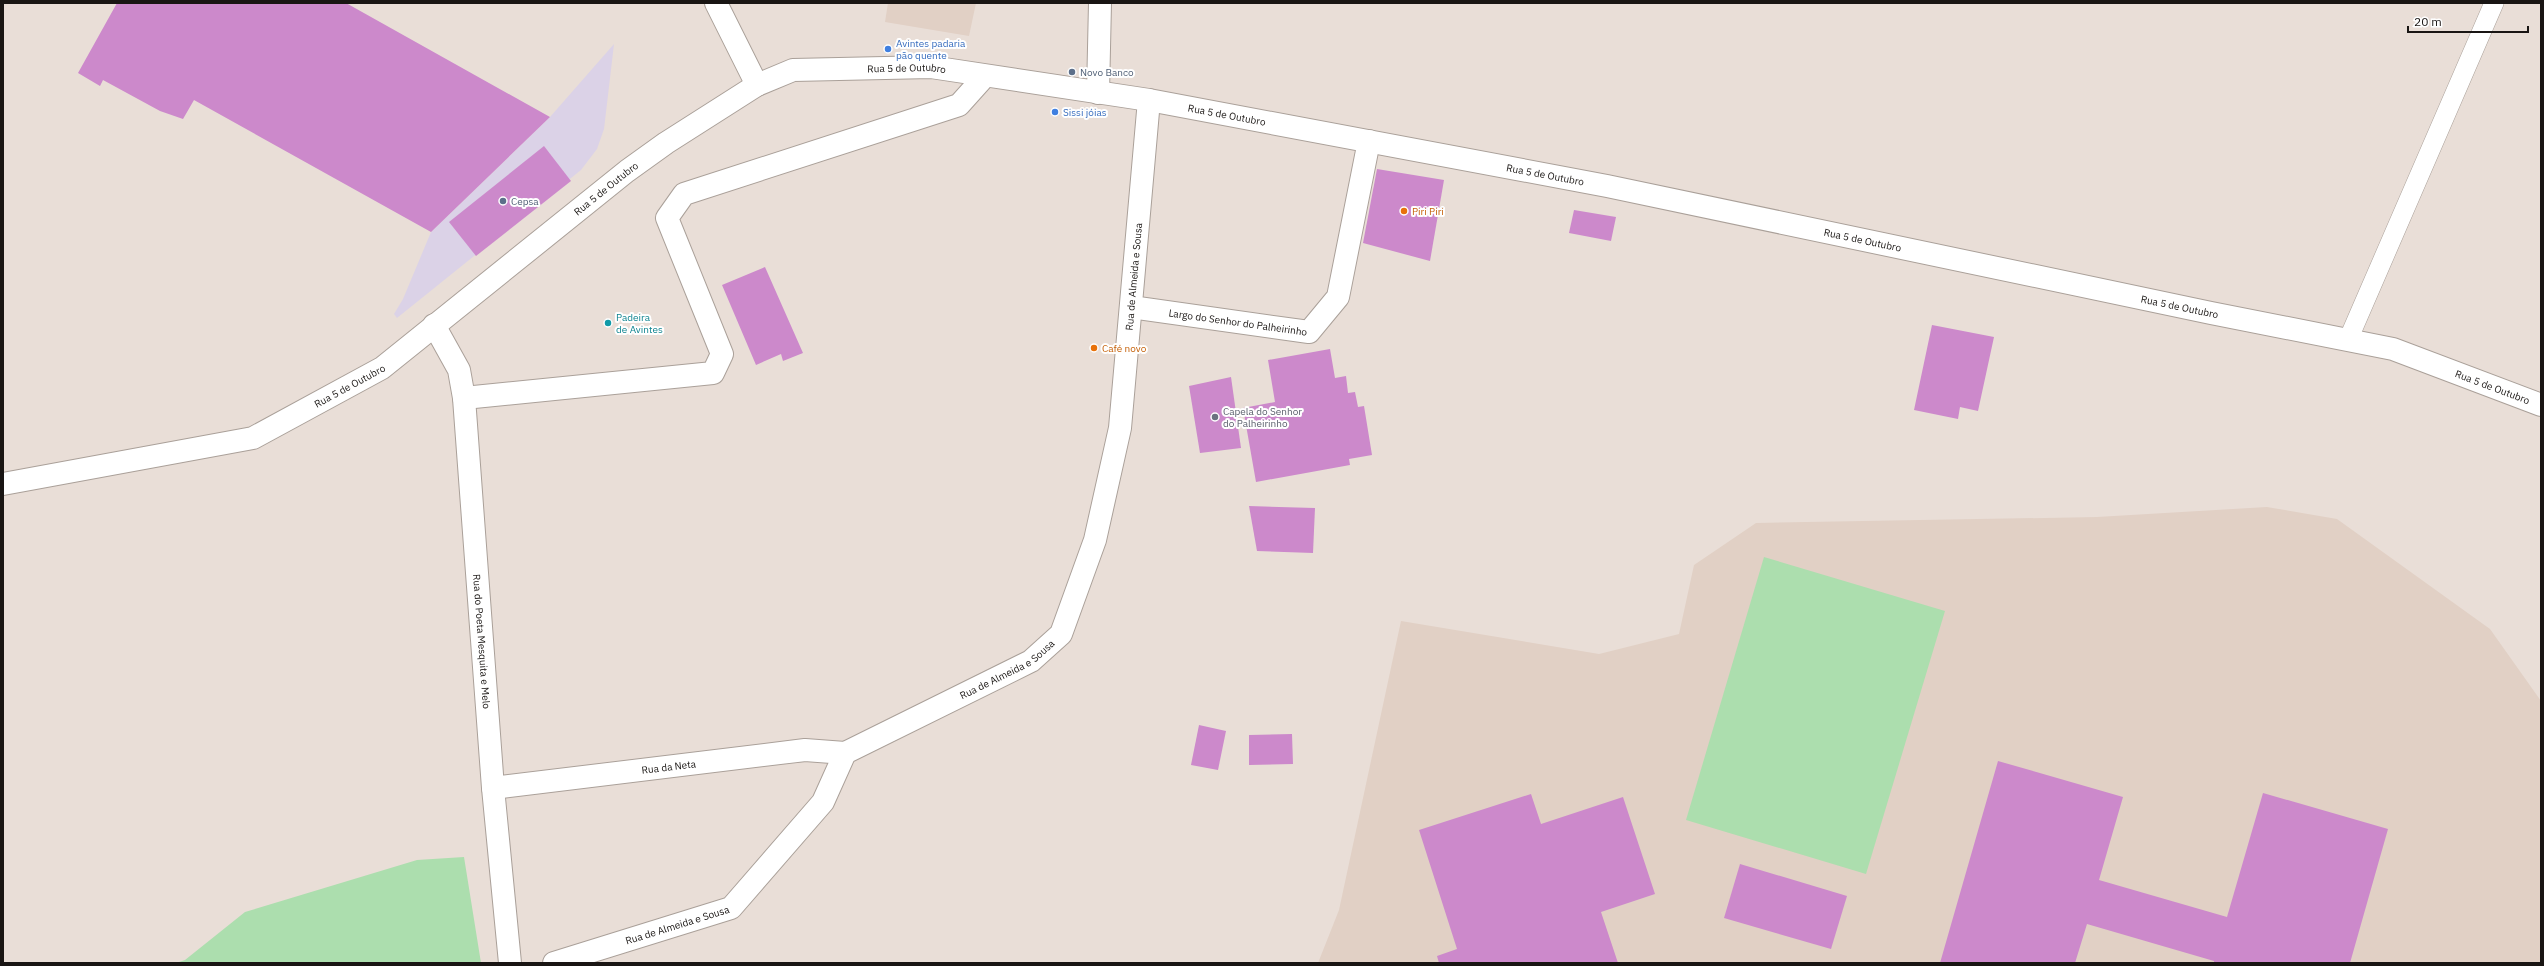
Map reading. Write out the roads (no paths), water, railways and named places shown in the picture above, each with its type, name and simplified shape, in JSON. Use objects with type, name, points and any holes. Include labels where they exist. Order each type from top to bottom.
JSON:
[{"type":"street","points":[[716,3],[757,85]]},
{"type":"street","points":[[1098,93],[1100,3]]},
{"type":"street","name":"Rua 5 de Outubro","points":[[3,484],[253,438],[382,368],[627,171],[666,143],[757,85],[793,70],[931,67],[1149,100],[1607,186],[2211,313],[2393,349],[2541,405]]},
{"type":"street","points":[[464,398],[713,373],[722,354],[667,218],[684,194],[959,105],[985,76]]},
{"type":"street","name":"Rua de Almeida e Sousa","points":[[554,963],[731,908],[823,802],[845,754],[1031,661],[1061,634],[1095,540],[1118,435],[1149,100]]},
{"type":"street","name":"Largo do Senhor do Palheirinho","points":[[1131,307],[1309,332],[1338,297],[1369,141]]},
{"type":"street","name":"Rua do Poeta Mesquita e Melo","points":[[434,325],[459,370],[464,398],[493,788],[510,963]]},
{"type":"street","name":"Rua da Neta","points":[[493,788],[805,750],[845,754]]},
{"type":"lane","points":[[2348,340],[2494,3]]},
{"type":"place","name":"Avintes padaria pão quente","points":[[888,49]]},
{"type":"place","name":"Novo Banco","points":[[1072,72]]},
{"type":"place","name":"Sissi jóias","points":[[1055,112]]},
{"type":"place","name":"Cepsa","points":[[503,201]]},
{"type":"place","name":"Piri Piri","points":[[1404,211]]},
{"type":"place","name":"Padeira de Avintes","points":[[608,323]]},
{"type":"place","name":"Café novo","points":[[1094,348]]},
{"type":"place","name":"Capela do Senhor do Palheirinho","points":[[1215,417]]}]
